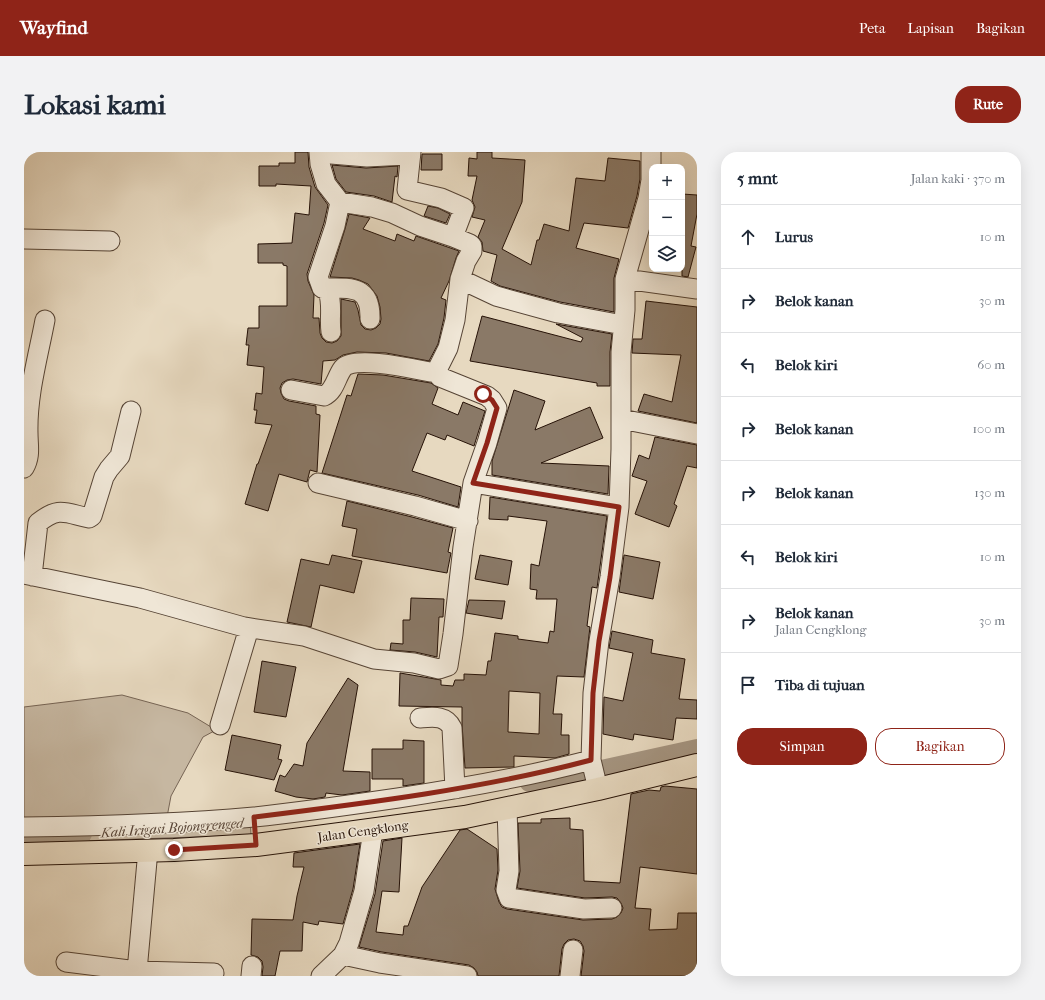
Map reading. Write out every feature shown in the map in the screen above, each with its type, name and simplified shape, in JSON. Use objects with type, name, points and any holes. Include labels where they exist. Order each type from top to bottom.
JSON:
[{"type":"main road","name":"Jalan Cengklong","points":[[24,854],[148,850],[255,830],[339,820],[373,830],[507,808],[595,774],[697,765]]},
{"type":"street","points":[[411,152],[406,155],[367,157],[318,152],[326,184],[340,202],[372,207],[392,213],[420,226],[454,237],[472,246],[472,251],[460,279],[454,327],[448,348],[436,372]]},
{"type":"street","points":[[411,152],[407,190],[441,198],[464,208],[454,237]]},
{"type":"street","points":[[339,820],[459,790],[542,773],[595,774],[593,693],[599,641],[610,577],[619,507],[621,352],[624,325],[625,279],[648,198],[651,180],[651,152]]},
{"type":"street","points":[[331,332],[330,297],[328,291],[322,288],[318,277],[335,226],[340,202]]},
{"type":"street","points":[[24,239],[110,241]]},
{"type":"street","points":[[460,279],[496,296],[558,313],[624,325]]},
{"type":"street","points":[[625,279],[697,290]]},
{"type":"street","points":[[322,288],[350,288],[362,293],[368,301],[371,309],[370,319]]},
{"type":"street","points":[[24,468],[28,462],[30,452],[28,413],[31,389],[45,320]]},
{"type":"street","points":[[291,390],[324,396],[330,393],[343,367],[351,363],[374,363],[436,372]]},
{"type":"street","points":[[131,411],[120,456],[104,477],[92,516],[89,518],[57,512],[48,515],[38,523],[31,523],[28,575],[140,598],[249,628],[304,636],[374,659],[414,663],[439,669],[448,666],[454,634],[473,483],[497,408],[492,400],[487,396],[440,377],[436,372]]},
{"type":"street","points":[[621,419],[697,434]]},
{"type":"street","points":[[318,483],[415,506],[468,521]]},
{"type":"street","points":[[473,483],[619,507]]},
{"type":"street","points":[[220,725],[249,628]]},
{"type":"street","points":[[420,718],[430,717],[446,719],[450,723],[453,732],[459,790],[465,815]]},
{"type":"street","points":[[507,808],[510,871],[506,890],[509,898],[584,909],[612,908]]},
{"type":"street","points":[[24,827],[146,824],[255,830]]},
{"type":"street","points":[[321,976],[343,955],[349,943],[364,890],[373,830]]},
{"type":"street","points":[[140,973],[148,850]]},
{"type":"street","points":[[570,976],[573,950]]},
{"type":"street","points":[[343,955],[372,968],[467,976]]},
{"type":"street","points":[[66,962],[140,973],[214,973]]},
{"type":"shaded area","points":[[122,695],[188,713],[216,730],[203,737],[171,796],[167,817],[250,814],[251,835],[24,843],[24,707]]},
{"type":"building","points":[[295,152],[308,152],[309,167],[315,187],[328,205],[324,223],[307,274],[308,281],[314,295],[313,318],[319,318],[320,333],[326,342],[332,343],[337,341],[341,336],[341,299],[355,302],[361,325],[365,329],[371,330],[376,328],[380,324],[381,319],[377,296],[368,284],[352,278],[330,277],[349,214],[370,218],[363,229],[395,241],[397,234],[414,241],[416,236],[459,251],[449,281],[441,298],[446,300],[444,318],[438,344],[429,361],[386,353],[357,352],[343,355],[335,360],[323,361],[321,384],[293,379],[282,383],[280,388],[284,399],[316,406],[316,414],[320,415],[317,472],[310,470],[307,482],[279,474],[268,511],[245,504],[257,464],[272,425],[255,423],[257,410],[254,410],[256,393],[262,394],[264,367],[247,365],[249,345],[246,345],[248,328],[259,328],[259,306],[287,306],[287,266],[283,265],[283,263],[258,263],[258,244],[292,243],[295,213],[309,215],[311,186],[276,184],[276,186],[259,186],[259,166],[279,166],[279,163],[295,163]]},
{"type":"building","points":[[477,152],[492,152],[492,158],[525,160],[522,202],[502,249],[531,265],[537,240],[539,240],[544,224],[569,231],[576,178],[605,181],[608,158],[640,161],[640,179],[637,196],[628,228],[584,223],[576,248],[619,259],[614,278],[614,312],[560,302],[500,286],[491,281],[497,255],[483,251],[482,242],[478,237],[485,220],[472,217],[475,207],[472,200],[477,176],[468,176],[469,158],[477,159]]},
{"type":"building","points":[[422,154],[442,154],[442,170],[421,170]]},
{"type":"building","points":[[332,165],[366,168],[398,166],[397,177],[395,176],[392,202],[374,196],[346,192],[336,179]]},
{"type":"building","points":[[685,194],[697,195],[697,214],[691,246],[696,247],[688,277],[682,276],[682,272],[685,272]]},
{"type":"building","points":[[428,206],[438,208],[450,214],[446,223],[424,216]]},
{"type":"building","points":[[646,301],[697,307],[697,423],[638,411],[644,394],[672,402],[681,355],[632,353],[633,339],[642,339]]},
{"type":"building","points":[[482,316],[581,342],[583,338],[556,324],[612,334],[610,352],[610,386],[597,386],[597,383],[470,361]]},
{"type":"building","points":[[358,374],[383,375],[431,383],[438,388],[432,404],[458,415],[463,402],[485,411],[474,446],[447,435],[445,440],[427,433],[412,471],[461,487],[458,507],[418,495],[322,473],[347,395],[351,396]]},
{"type":"building","points":[[514,390],[545,401],[535,430],[590,407],[603,438],[541,463],[609,466],[608,494],[492,475],[492,461]]},
{"type":"building","points":[[655,437],[697,445],[697,468],[687,466],[674,504],[677,506],[669,527],[635,514],[647,481],[632,476],[639,455],[649,459]]},
{"type":"building","points":[[490,497],[607,516],[597,588],[592,587],[587,626],[590,627],[584,677],[557,676],[553,714],[562,714],[561,735],[569,735],[569,754],[555,758],[514,756],[514,767],[465,768],[462,707],[399,706],[400,673],[441,680],[441,685],[453,686],[455,680],[464,680],[464,674],[486,675],[488,661],[491,661],[495,633],[518,636],[518,639],[548,643],[550,631],[554,632],[557,599],[536,599],[537,590],[530,589],[531,564],[539,566],[547,521],[508,516],[508,520],[489,519]],"holes":[[[509,691],[540,693],[539,734],[508,732]]]},
{"type":"building","points":[[347,501],[453,528],[448,552],[451,553],[447,573],[352,556],[357,529],[342,526]]},
{"type":"building","points":[[332,555],[362,561],[354,593],[320,585],[311,627],[287,622],[301,559],[329,565]]},
{"type":"building","points":[[480,555],[512,561],[508,585],[475,579]]},
{"type":"building","points":[[624,555],[660,562],[653,599],[619,592]]},
{"type":"building","points":[[411,598],[444,599],[443,617],[439,617],[437,657],[415,652],[390,650],[391,643],[403,644],[403,620],[410,620]]},
{"type":"building","points":[[469,600],[505,601],[502,619],[466,613]]},
{"type":"building","points":[[612,631],[653,640],[651,653],[685,659],[679,699],[697,700],[697,719],[676,718],[673,740],[634,734],[633,740],[603,734],[604,697],[623,701],[633,653],[609,648]]},
{"type":"building","points":[[262,661],[296,667],[286,717],[254,712]]},
{"type":"building","points":[[348,678],[358,685],[343,771],[370,772],[370,791],[342,795],[326,793],[325,797],[313,799],[296,797],[275,791],[280,775],[285,777],[294,764],[303,766],[307,743]]},
{"type":"building","points":[[232,735],[281,745],[278,759],[282,760],[274,780],[225,770]]},
{"type":"building","points":[[403,740],[424,741],[424,783],[403,786],[403,779],[372,779],[372,749],[403,749]]},
{"type":"building","points":[[665,786],[697,789],[697,874],[640,867],[635,908],[651,909],[649,930],[677,929],[678,913],[697,913],[697,976],[581,976],[584,951],[580,941],[574,939],[568,940],[564,944],[562,949],[559,976],[478,976],[474,968],[469,965],[382,952],[359,947],[375,894],[383,841],[402,838],[399,892],[382,891],[376,932],[403,935],[404,926],[408,926],[422,887],[460,830],[467,829],[497,849],[498,870],[495,889],[502,907],[583,920],[612,919],[617,917],[623,908],[617,898],[585,898],[517,888],[520,871],[518,823],[541,823],[541,819],[570,818],[570,829],[583,830],[584,881],[620,883],[631,794],[649,790],[660,791],[661,787]]},
{"type":"building","points":[[360,844],[353,889],[343,924],[319,921],[318,925],[303,922],[302,951],[280,951],[275,976],[262,976],[262,961],[258,957],[251,955],[252,919],[293,920],[304,867],[293,867],[294,853]]},
{"type":"waterway","name":"Kali Irigasi Bojongrenged","points":[[529,783],[565,777],[697,748]]},
{"type":"waterway","name":"Kali Irigasi Bojongrenged","points":[[24,838],[83,834]]},
{"type":"route","points":[[174,850],[256,845],[254,817],[337,807],[462,788],[542,773],[591,760],[593,693],[599,641],[610,577],[619,507],[473,483],[497,408],[492,400],[483,394]]}]
